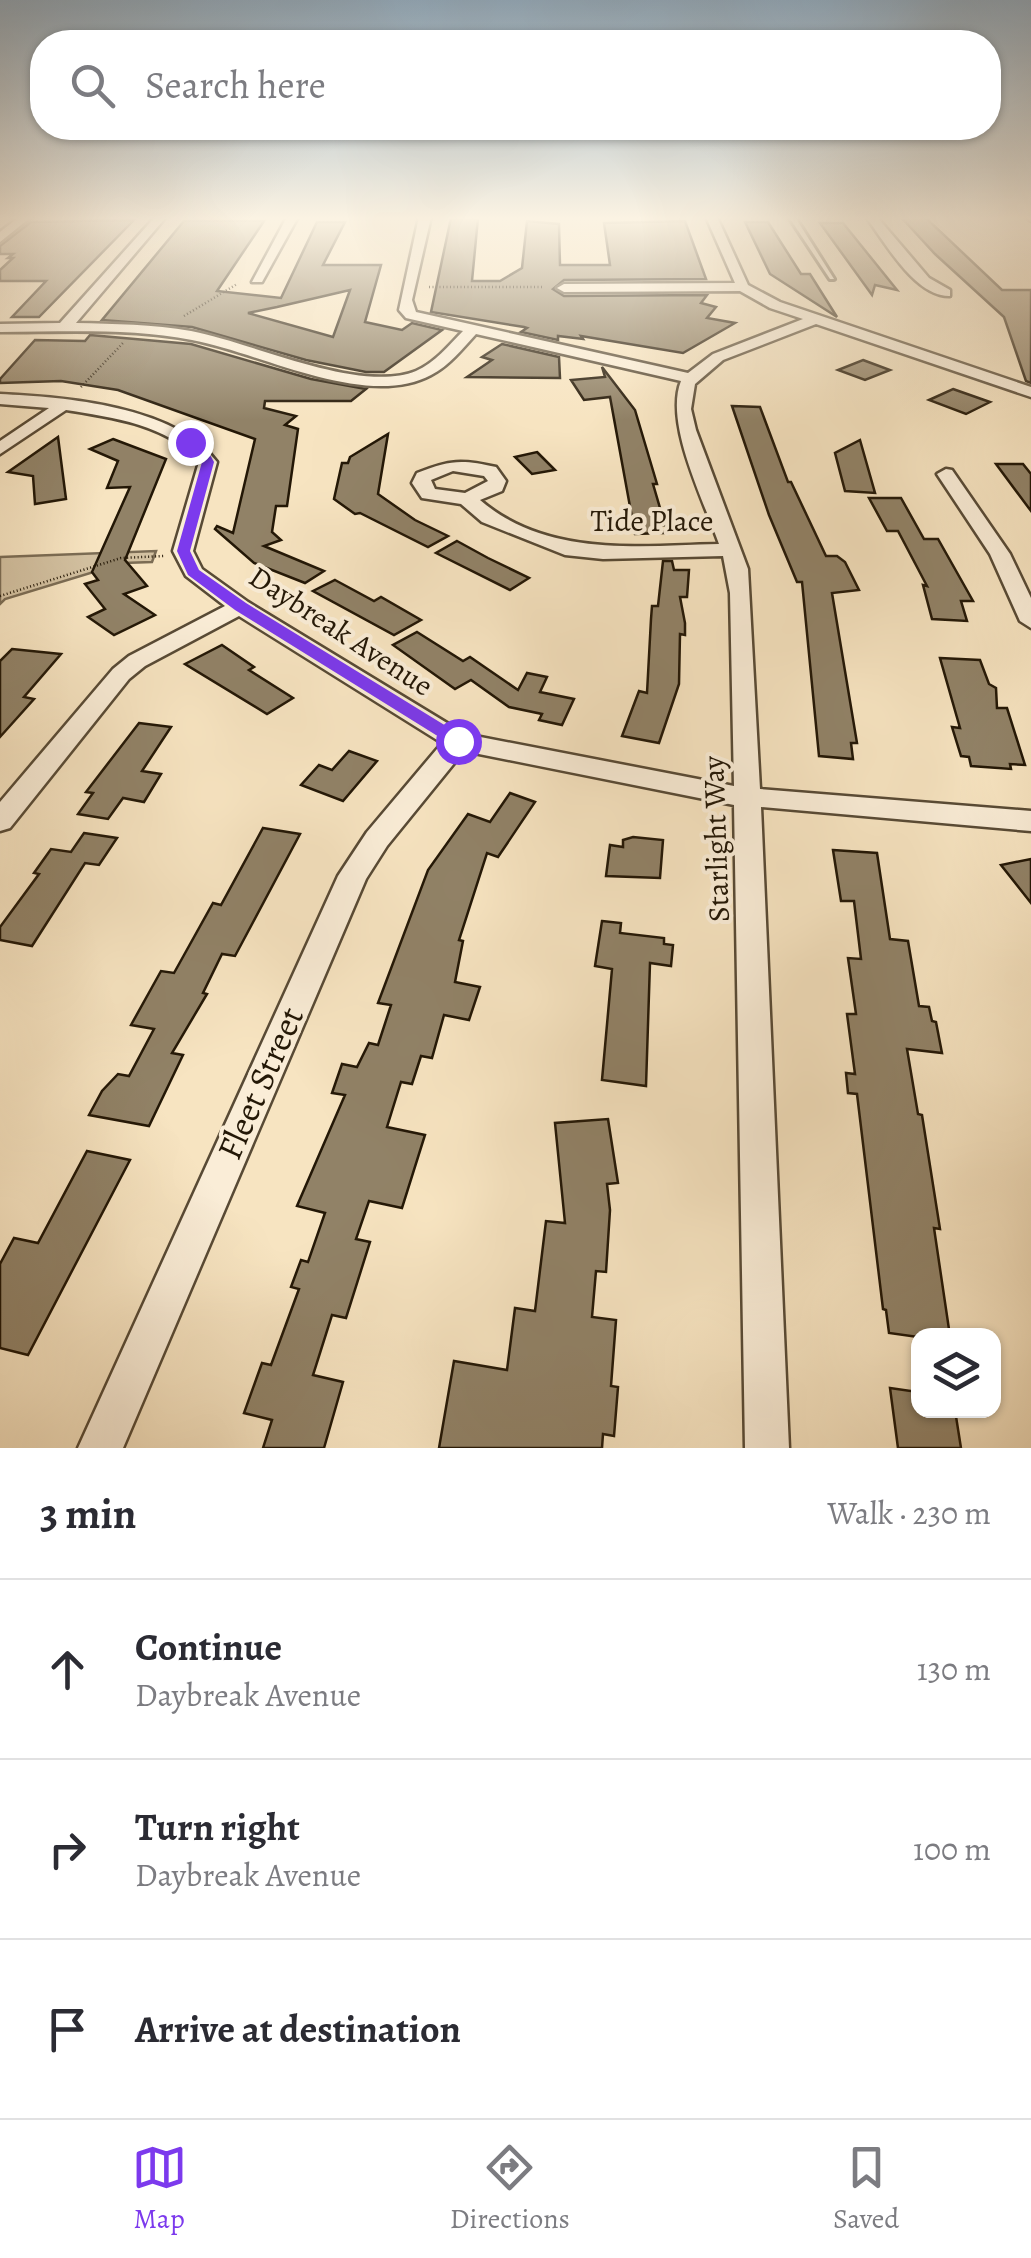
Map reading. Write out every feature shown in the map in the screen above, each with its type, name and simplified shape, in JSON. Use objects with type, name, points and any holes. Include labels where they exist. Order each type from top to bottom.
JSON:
[{"type":"street","points":[[64,328],[102,285]]},
{"type":"street","points":[[411,285],[406,310],[416,317],[690,378],[732,350],[815,319]]},
{"type":"street","points":[[931,285],[945,292]]},
{"type":"street","points":[[564,288],[743,288],[815,319],[1031,392]]},
{"type":"street","points":[[0,328],[136,329],[215,339],[328,372],[383,379],[429,371],[472,330]]},
{"type":"street","name":"Starlight Way","points":[[690,378],[683,403],[686,420],[741,593],[767,1448]]},
{"type":"street","name":"Daybreak Avenue","points":[[0,398],[66,403],[130,418],[201,449],[208,467],[185,545],[185,561],[200,578],[240,606],[458,741],[748,798],[1031,822]]},
{"type":"street","points":[[0,449],[66,403]]},
{"type":"street","points":[[946,474],[1000,554],[1031,621]]},
{"type":"street","name":"Tide Place","points":[[467,500],[489,518],[565,549],[590,553],[730,550]]},
{"type":"street","points":[[0,821],[128,667],[240,606]]},
{"type":"street","name":"Fleet Street","points":[[100,1448],[353,876],[377,838],[458,741]]},
{"type":"path","points":[[184,316],[236,285]]},
{"type":"path","points":[[427,287],[564,288]]},
{"type":"path","points":[[66,403],[136,329]]},
{"type":"path","points":[[0,596],[121,558],[165,556]]},
{"type":"shaded area","points":[[156,551],[152,562],[123,563],[5,599],[0,604],[0,557]]},
{"type":"building","points":[[43,285],[71,285],[39,317],[12,317]]},
{"type":"building","points":[[131,285],[221,285],[217,291],[281,298],[287,285],[376,285],[365,322],[402,330],[412,323],[442,330],[384,372],[366,372],[306,360],[192,327],[102,320]],"holes":[[[350,290],[333,337],[248,313]]]},
{"type":"building","points":[[437,285],[558,285],[553,289],[564,296],[707,295],[701,303],[716,307],[707,318],[735,323],[683,353],[581,336],[583,339],[558,336],[558,340],[521,332],[527,328],[524,327],[431,312]]},
{"type":"building","points":[[786,285],[817,285],[837,317]]},
{"type":"building","points":[[864,285],[893,285],[897,290],[875,285],[872,295]]},
{"type":"building","points":[[968,285],[1031,290],[1031,383],[1026,381],[1004,317]]},
{"type":"building","points":[[90,335],[191,344],[311,379],[366,389],[351,401],[265,401],[264,408],[296,416],[285,425],[298,429],[287,506],[276,506],[272,532],[281,540],[264,546],[324,571],[305,583],[254,563],[215,529],[217,526],[233,533],[255,439],[118,390],[61,381],[0,383],[35,340],[85,341]]},
{"type":"building","points":[[502,344],[559,357],[560,378],[467,377],[492,360],[482,357]]},
{"type":"building","points":[[863,360],[890,370],[865,380],[838,370]]},
{"type":"building","points":[[602,367],[635,410],[657,484],[653,484],[665,525],[660,526],[663,533],[635,534],[610,397],[584,400],[571,380],[605,377]]},
{"type":"building","points":[[953,389],[990,402],[966,414],[929,400]]},
{"type":"building","points":[[732,406],[760,407],[788,482],[826,556],[837,556],[845,562],[859,590],[832,593],[857,743],[851,743],[853,759],[819,756],[802,582],[797,582],[769,515]]},
{"type":"building","points":[[388,434],[378,494],[415,520],[448,536],[428,547],[355,514],[334,499],[342,463],[348,463],[350,457]]},
{"type":"building","points":[[58,437],[66,499],[35,504],[33,476],[8,472]]},
{"type":"building","points":[[113,439],[166,459],[125,560],[147,586],[124,594],[155,615],[114,635],[88,617],[105,609],[85,584],[98,580],[92,572],[130,487],[107,488],[118,461],[90,449]]},
{"type":"building","points":[[860,440],[875,493],[845,491],[835,453]]},
{"type":"building","points":[[537,452],[555,470],[532,474],[515,457]]},
{"type":"building","points":[[996,464],[1023,464],[1031,474],[1031,511]]},
{"type":"building","points":[[869,498],[901,498],[924,539],[938,539],[973,601],[961,601],[967,621],[932,619],[923,585],[927,586],[898,531],[887,531]]},
{"type":"building","points":[[457,541],[529,578],[510,590],[436,553]]},
{"type":"building","points":[[663,561],[672,561],[674,570],[689,570],[687,597],[680,597],[685,635],[680,634],[679,684],[659,743],[622,736],[639,691],[647,693],[652,606],[658,606]]},
{"type":"building","points":[[335,580],[374,601],[381,597],[421,620],[394,635],[313,591]]},
{"type":"building","points":[[417,632],[463,661],[470,657],[518,690],[527,673],[547,677],[540,692],[574,699],[562,725],[539,720],[542,714],[509,707],[471,680],[455,689],[393,645]]},
{"type":"building","points":[[222,645],[254,667],[249,670],[293,698],[267,714],[185,664]]},
{"type":"building","points":[[12,649],[61,654],[24,697],[34,699],[0,737],[0,661]]},
{"type":"building","points":[[940,658],[980,660],[989,684],[996,688],[997,708],[1007,708],[1025,765],[1010,764],[1011,769],[971,766],[969,757],[961,756],[952,727],[960,728]]},
{"type":"building","points":[[139,723],[171,727],[142,771],[161,774],[144,802],[123,798],[108,819],[78,814],[93,793],[86,792]]},
{"type":"building","points":[[349,751],[377,761],[343,801],[301,785],[319,765],[332,770]]},
{"type":"building","points":[[510,793],[535,802],[498,857],[487,853],[459,940],[463,941],[455,982],[480,987],[469,1020],[444,1015],[432,1058],[421,1056],[412,1084],[401,1082],[387,1127],[425,1135],[402,1208],[369,1201],[356,1239],[370,1242],[346,1318],[332,1315],[313,1375],[343,1382],[324,1448],[263,1448],[272,1420],[244,1413],[262,1363],[271,1365],[299,1289],[291,1287],[301,1260],[308,1262],[325,1213],[297,1206],[345,1095],[332,1093],[342,1064],[357,1067],[369,1043],[378,1045],[391,1005],[378,1003],[428,870],[468,814],[490,822]]},
{"type":"building","points":[[263,828],[300,834],[235,956],[222,954],[203,993],[207,994],[172,1053],[183,1055],[149,1126],[89,1115],[102,1091],[118,1074],[129,1076],[154,1029],[131,1025],[161,971],[174,973],[213,903],[221,905]]},
{"type":"building","points":[[84,833],[117,838],[99,865],[85,863],[32,946],[0,940],[0,927],[39,874],[34,873],[51,849],[71,852]]},
{"type":"building","points":[[623,840],[663,840],[660,878],[606,876],[610,845],[623,847]]},
{"type":"building","points":[[833,850],[877,853],[890,939],[908,941],[919,1006],[929,1007],[942,1053],[907,1049],[940,1229],[934,1228],[949,1328],[911,1328],[911,1336],[889,1333],[857,1094],[848,1093],[846,1073],[855,1074],[847,1014],[856,1014],[848,958],[861,959],[854,901],[841,901]]},
{"type":"building","points":[[1031,859],[1031,903],[1001,865]]},
{"type":"building","points":[[602,921],[621,923],[620,933],[664,938],[664,944],[673,945],[671,966],[650,963],[646,1086],[602,1080],[612,969],[595,966]]},
{"type":"building","points":[[608,1119],[618,1183],[607,1184],[610,1210],[606,1272],[596,1271],[592,1317],[616,1320],[611,1386],[618,1387],[614,1436],[603,1434],[602,1448],[439,1448],[454,1361],[507,1370],[515,1308],[535,1311],[546,1221],[565,1223],[555,1123]]},
{"type":"building","points":[[87,1151],[130,1160],[28,1355],[0,1348],[0,1264],[14,1238],[38,1243]]},
{"type":"building","points":[[890,1388],[911,1391],[911,1418],[956,1418],[961,1448],[898,1448]]},
{"type":"route","points":[[190,442],[201,449],[208,462],[184,551],[185,561],[193,572],[240,606],[458,741]]}]
